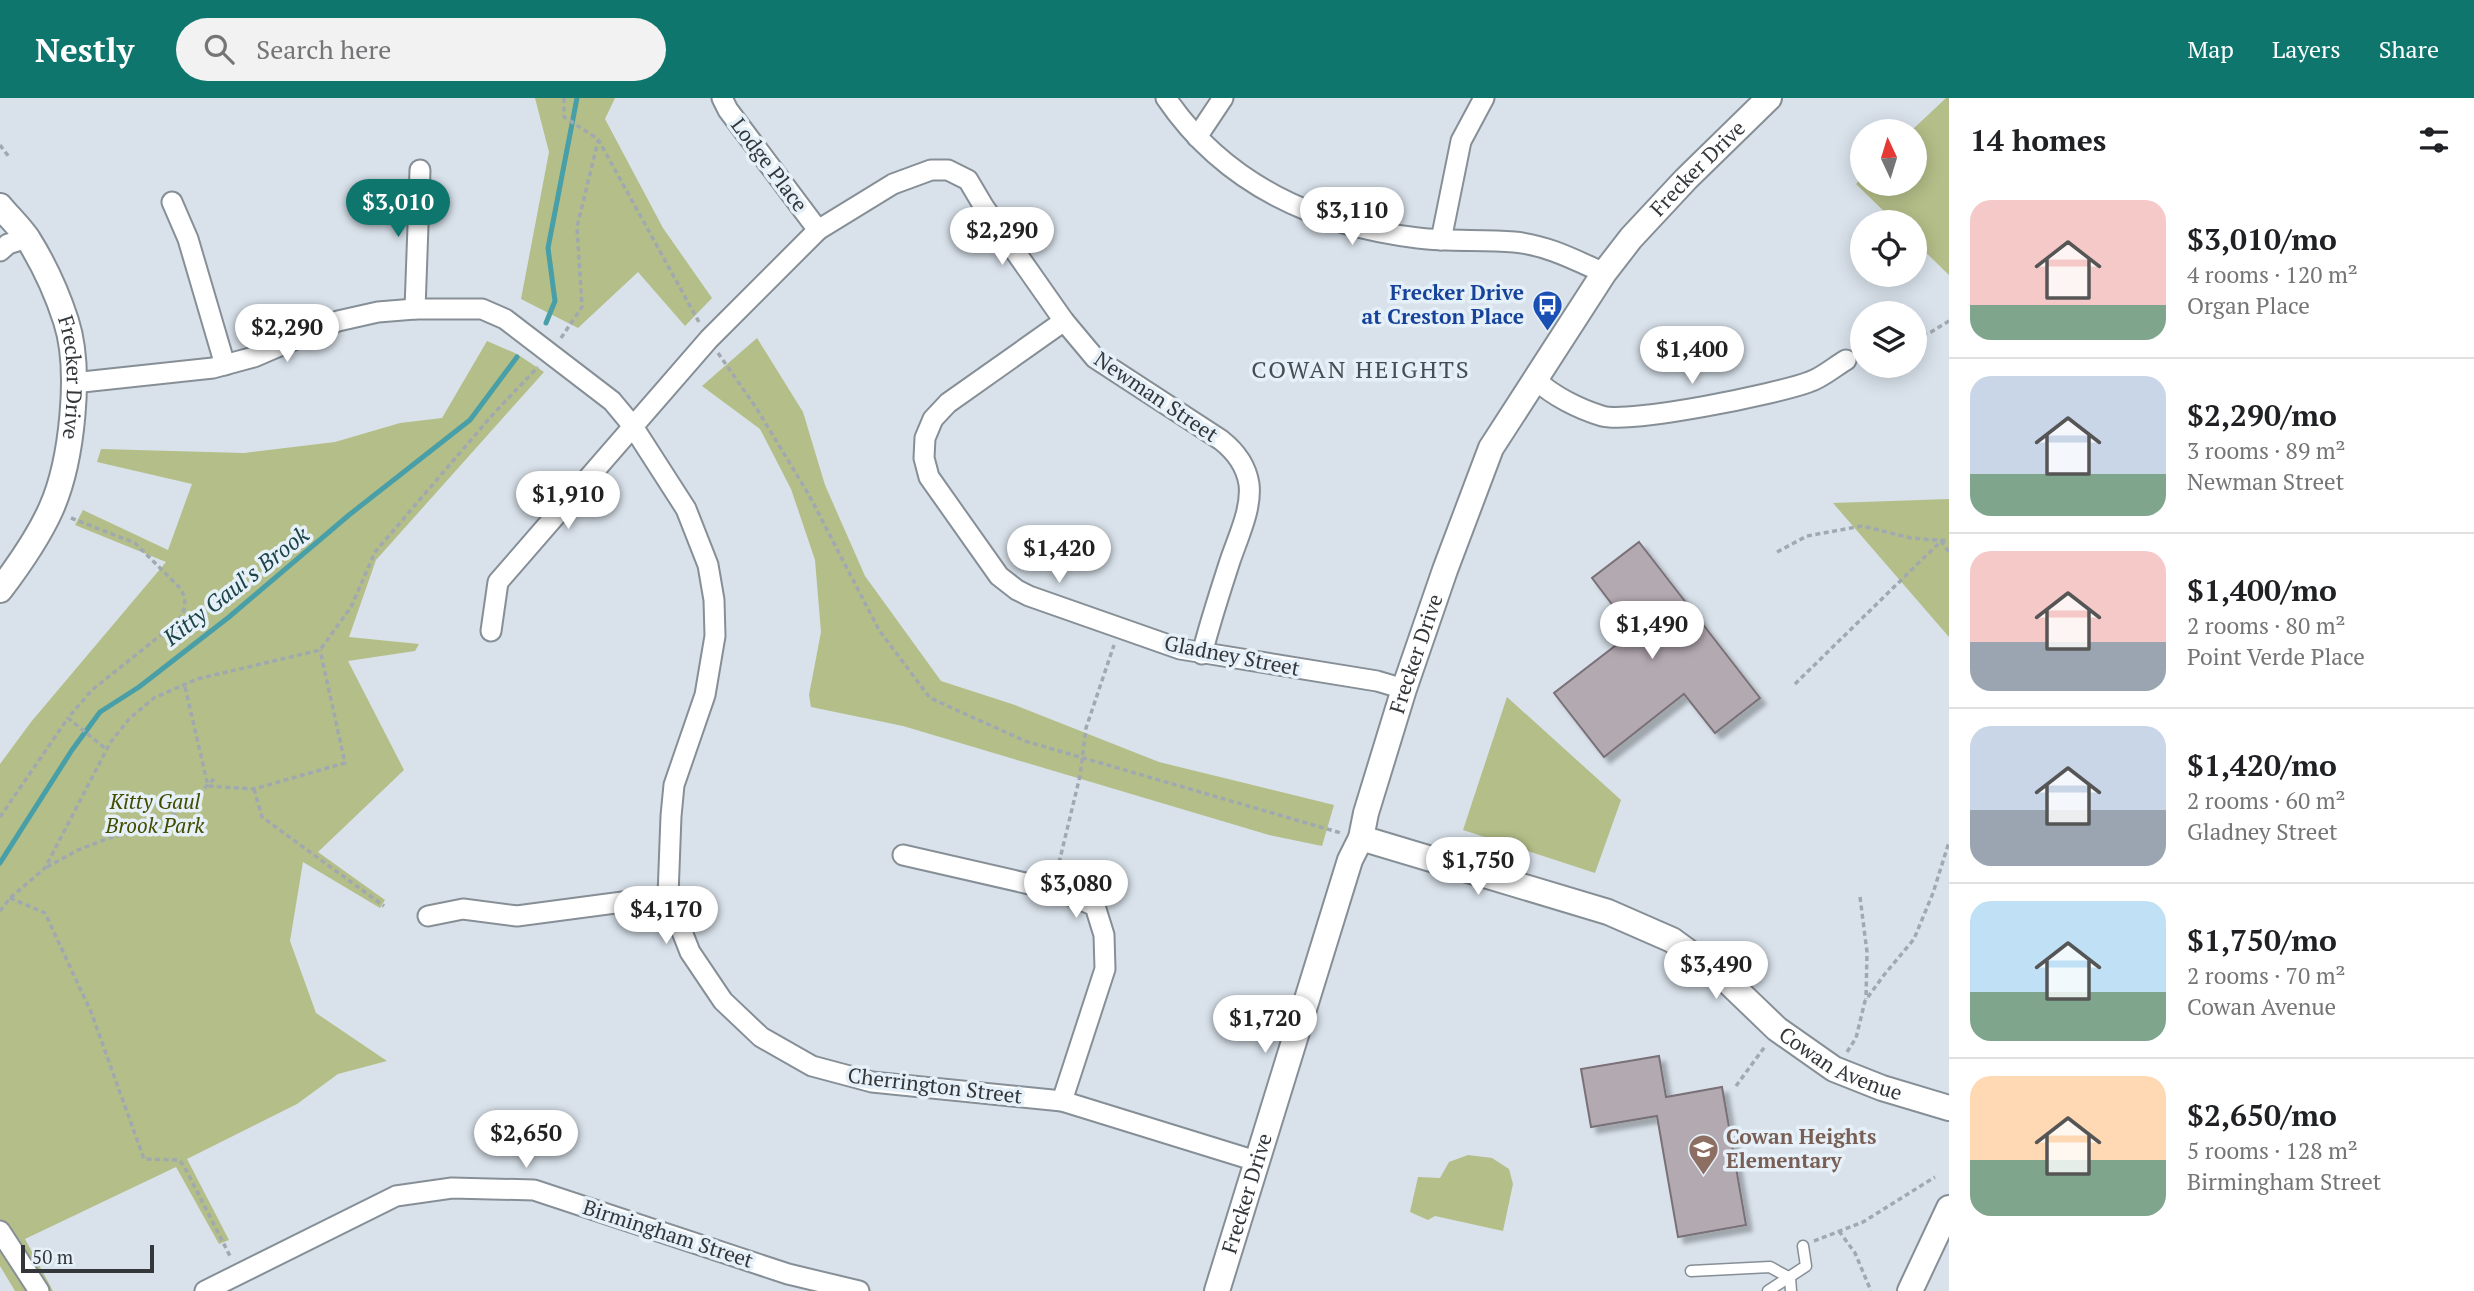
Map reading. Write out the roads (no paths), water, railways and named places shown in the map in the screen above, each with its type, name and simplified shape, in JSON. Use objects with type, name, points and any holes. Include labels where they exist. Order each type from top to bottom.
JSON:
[{"type":"street","name":"Lodge Place","points":[[722,98],[728,110],[818,230]]},
{"type":"street","points":[[1166,98],[1197,138],[1230,167],[1287,203],[1349,226],[1420,239],[1515,242],[1558,251],[1604,273]]},
{"type":"street","points":[[1197,138],[1223,98]]},
{"type":"street","points":[[1441,240],[1461,141],[1484,98]]},
{"type":"street","name":"Frecker Drive","points":[[1217,1291],[1350,860],[1351,836],[1366,813],[1404,689],[1466,510],[1491,448],[1604,273],[1631,238],[1665,200],[1769,98]]},
{"type":"street","points":[[415,309],[420,170]]},
{"type":"street","name":"Newman Street","points":[[491,631],[498,582],[709,339],[818,230],[893,184],[931,170],[948,170],[968,180],[984,207],[1081,344],[1102,363],[1228,445],[1247,474],[1248,508],[1209,624],[1202,654]]},
{"type":"street","points":[[172,202],[188,239],[225,365]]},
{"type":"street","name":"Frecker Drive","points":[[0,206],[27,238],[52,285],[67,322],[73,383],[73,424],[65,466],[52,508],[22,562],[0,590]]},
{"type":"street","points":[[0,251],[8,244],[27,238]]},
{"type":"street","name":"Cherrington Street","points":[[73,383],[186,373],[225,365],[351,317],[394,310],[482,309],[505,319],[612,401],[632,425],[686,509],[708,565],[714,600],[715,636],[705,695],[674,785],[668,895],[690,952],[723,1001],[761,1037],[812,1066],[872,1082],[1062,1101],[1256,1161]]},
{"type":"street","name":"Gladney Street","points":[[1064,321],[940,410],[929,428],[923,448],[929,477],[992,567],[1017,590],[1171,646],[1202,654],[1377,681],[1404,689]]},
{"type":"street","points":[[1536,380],[1549,391],[1603,416],[1632,418],[1754,396],[1811,382],[1846,360]]},
{"type":"street","name":"Cowan Avenue","points":[[1351,836],[1608,912],[1672,940],[1724,978],[1777,1029],[1835,1069],[1949,1108]]},
{"type":"street","points":[[902,855],[1060,891],[1095,906],[1104,935],[1105,969],[1062,1101]]},
{"type":"street","points":[[428,916],[463,909],[517,916],[668,895]]},
{"type":"street","name":"Birmingham Street","points":[[205,1291],[396,1196],[452,1188],[534,1190],[788,1274],[859,1291]]},
{"type":"street","points":[[1910,1291],[1949,1208]]},
{"type":"street","points":[[0,1231],[39,1291]]},
{"type":"lane","points":[[1768,1291],[1806,1266],[1803,1246]]},
{"type":"lane","points":[[1691,1272],[1770,1267],[1790,1278]]},
{"type":"lane","points":[[1790,1278],[1791,1291]]},
{"type":"waterway","name":"Kitty Gaul's Brook","points":[[546,323],[555,301],[548,248],[577,98]]},
{"type":"waterway","name":"Kitty Gaul's Brook","points":[[0,863],[72,750],[100,712],[139,687],[229,617],[349,515],[470,420],[517,357]]},
{"type":"place","name":"Frecker Drive at Creston Place","points":[[1547,332]]},
{"type":"place","name":"Cowan Heights Elementary","points":[[1703,1176]]},
{"type":"district","name":"COWAN HEIGHTS","points":[[1361,370]]},
{"type":"park label","name":"Kitty Gaul Brook Park","points":[[155,814]]}]
